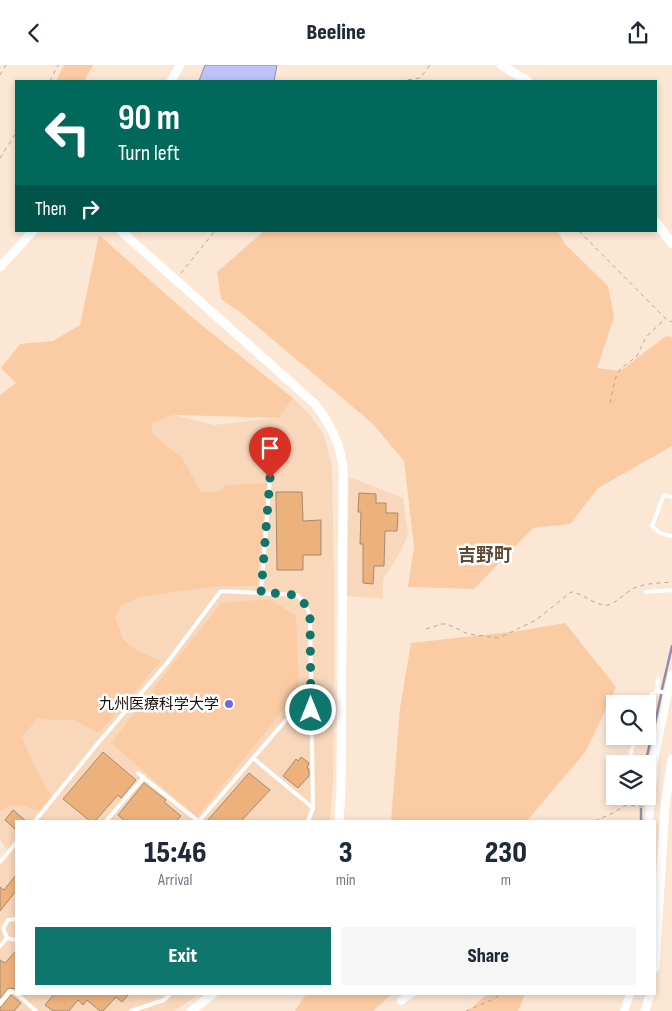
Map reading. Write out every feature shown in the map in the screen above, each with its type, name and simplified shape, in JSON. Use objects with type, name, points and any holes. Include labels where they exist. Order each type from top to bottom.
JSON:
[{"type":"street","points":[[172,80],[180,65]]},
{"type":"street","points":[[501,65],[526,80]]},
{"type":"street","points":[[657,224],[672,244]]},
{"type":"street","points":[[0,267],[32,232]]},
{"type":"street","points":[[123,232],[315,404],[326,418],[338,448],[343,463],[341,789],[339,820]]},
{"type":"street","points":[[649,820],[658,742],[672,674]]},
{"type":"street","points":[[656,953],[666,805],[672,759]]},
{"type":"street","points":[[191,1011],[212,995]]},
{"type":"street","points":[[401,1001],[410,995]]},
{"type":"street","points":[[624,1011],[630,995]]},
{"type":"street","points":[[645,1011],[650,995]]},
{"type":"lane","points":[[261,593],[270,478]]},
{"type":"lane","points":[[672,497],[665,495],[662,497],[652,526],[665,535],[672,536]]},
{"type":"lane","points":[[646,593],[672,590]]},
{"type":"lane","points":[[36,820],[98,743],[167,663],[220,592],[297,595],[307,607],[310,618],[312,808],[308,820]]},
{"type":"lane","points":[[657,691],[658,679]]},
{"type":"lane","points":[[199,820],[311,691]]},
{"type":"lane","points":[[651,695],[657,691],[668,693]]},
{"type":"lane","points":[[630,755],[635,738],[658,742]]},
{"type":"lane","points":[[253,758],[312,808]]},
{"type":"lane","points":[[138,773],[197,820]]},
{"type":"lane","points":[[107,820],[144,777]]},
{"type":"lane","points":[[0,862],[15,844]]},
{"type":"lane","points":[[15,919],[8,920],[4,925],[3,932],[7,938],[15,940]]},
{"type":"lane","points":[[0,946],[7,938]]},
{"type":"lane","points":[[0,1004],[10,991],[15,994]]},
{"type":"lane","points":[[17,995],[36,1011]]},
{"type":"lane","points":[[131,1011],[164,1001],[169,995]]},
{"type":"path","points":[[0,75],[6,65]]},
{"type":"path","points":[[50,80],[58,65]]},
{"type":"path","points":[[407,80],[420,78],[430,65]]},
{"type":"path","points":[[0,158],[15,135]]},
{"type":"path","points":[[175,279],[215,232]]},
{"type":"path","points":[[580,232],[666,319],[672,322]]},
{"type":"path","points":[[610,403],[615,379],[620,369],[637,356],[646,337],[666,319]]},
{"type":"path","points":[[426,629],[447,624],[468,634],[499,638],[536,620],[571,592],[579,593],[598,604],[607,605],[614,603],[618,598],[637,587],[672,582]]},
{"type":"path","points":[[597,820],[626,805],[649,808]]},
{"type":"path","points":[[466,1011],[499,995]]},
{"type":"shaded area","points":[[64,65],[93,65],[85,80],[56,80]]},
{"type":"shaded area","points":[[263,232],[558,232],[564,243],[608,286],[614,317],[597,368],[620,371],[666,336],[672,337],[672,446],[598,488],[570,524],[533,528],[474,589],[408,587],[414,546],[404,461],[373,424],[240,312],[221,299],[217,272]]},
{"type":"shaded area","points":[[99,235],[194,319],[293,398],[279,418],[174,415],[152,423],[152,433],[183,459],[201,492],[220,491],[226,485],[267,483],[257,586],[220,586],[140,597],[122,605],[115,616],[123,638],[135,649],[161,661],[99,733],[74,720],[38,718],[22,737],[34,765],[51,796],[40,811],[14,805],[0,812],[0,395],[16,383],[1,368],[20,344],[53,341],[80,325]]},
{"type":"shaded area","name":"九州医療科学大学","points":[[293,398],[309,414],[324,435],[332,467],[334,689],[333,779],[330,820],[15,820],[15,995],[198,995],[174,1011],[0,1011],[0,859],[7,850],[0,839],[0,812],[6,806],[16,804],[40,811],[34,765],[21,736],[38,718],[74,720],[161,661],[135,649],[123,637],[115,616],[122,605],[140,597],[220,586],[257,586],[220,491],[201,492],[183,459],[152,433],[152,423],[174,415],[214,425],[279,418]]},
{"type":"shaded area","points":[[349,477],[403,498],[408,535],[399,554],[383,579],[383,599],[347,596]]},
{"type":"shaded area","points":[[270,599],[296,616],[299,690],[197,817],[111,743],[221,603]]},
{"type":"shaded area","points":[[565,623],[616,687],[612,695],[606,695],[606,708],[586,751],[528,820],[391,820],[400,708],[411,643],[519,631]]},
{"type":"shaded area","points":[[305,995],[391,995],[373,1011],[295,1011]]},
{"type":"shaded area","points":[[486,995],[525,995],[518,1011],[468,1011]]},
{"type":"water","points":[[205,65],[277,65],[274,80],[199,80]]},
{"type":"building","points":[[276,492],[302,492],[303,521],[321,520],[321,555],[303,555],[303,570],[277,570]]},
{"type":"building","points":[[359,493],[376,494],[376,503],[386,503],[386,513],[398,513],[397,531],[385,531],[384,566],[374,566],[373,584],[363,583],[363,544],[360,544],[361,512],[358,512]]},
{"type":"building","points":[[103,752],[136,780],[121,798],[118,795],[96,820],[89,820],[63,799]]},
{"type":"building","points":[[301,757],[309,763],[307,768],[309,769],[309,776],[298,788],[283,776],[296,759],[298,761]]},
{"type":"building","points":[[249,773],[270,790],[242,820],[208,820]]},
{"type":"building","points":[[144,783],[166,800],[164,802],[181,816],[177,820],[124,820],[118,815]]},
{"type":"building","points":[[13,810],[25,820],[15,820],[15,829],[5,820]]},
{"type":"building","points":[[15,876],[15,892],[0,911],[0,887],[4,890]]},
{"type":"building","points":[[15,952],[15,989],[8,988],[0,998],[0,960],[5,963]]},
{"type":"building","points":[[11,995],[21,1003],[14,1011],[0,1011],[0,1008]]},
{"type":"building","points":[[53,995],[128,995],[122,1002],[116,997],[103,1011],[100,1011],[87,1000],[83,1005],[78,1000],[69,1011],[53,1011],[45,1005]]},
{"type":"waterway","points":[[662,689],[672,646]]},
{"type":"waterway","points":[[656,718],[661,695]]},
{"type":"waterway","points":[[647,755],[650,745]]},
{"type":"waterway","points":[[641,809],[641,820]]},
{"type":"place","name":"九州医療科学大学","points":[[229,704]]},
{"type":"district","name":"吉野町","points":[[485,555]]},
{"type":"route","points":[[270,478],[261,593],[297,595],[307,607],[310,618],[311,710]]}]
